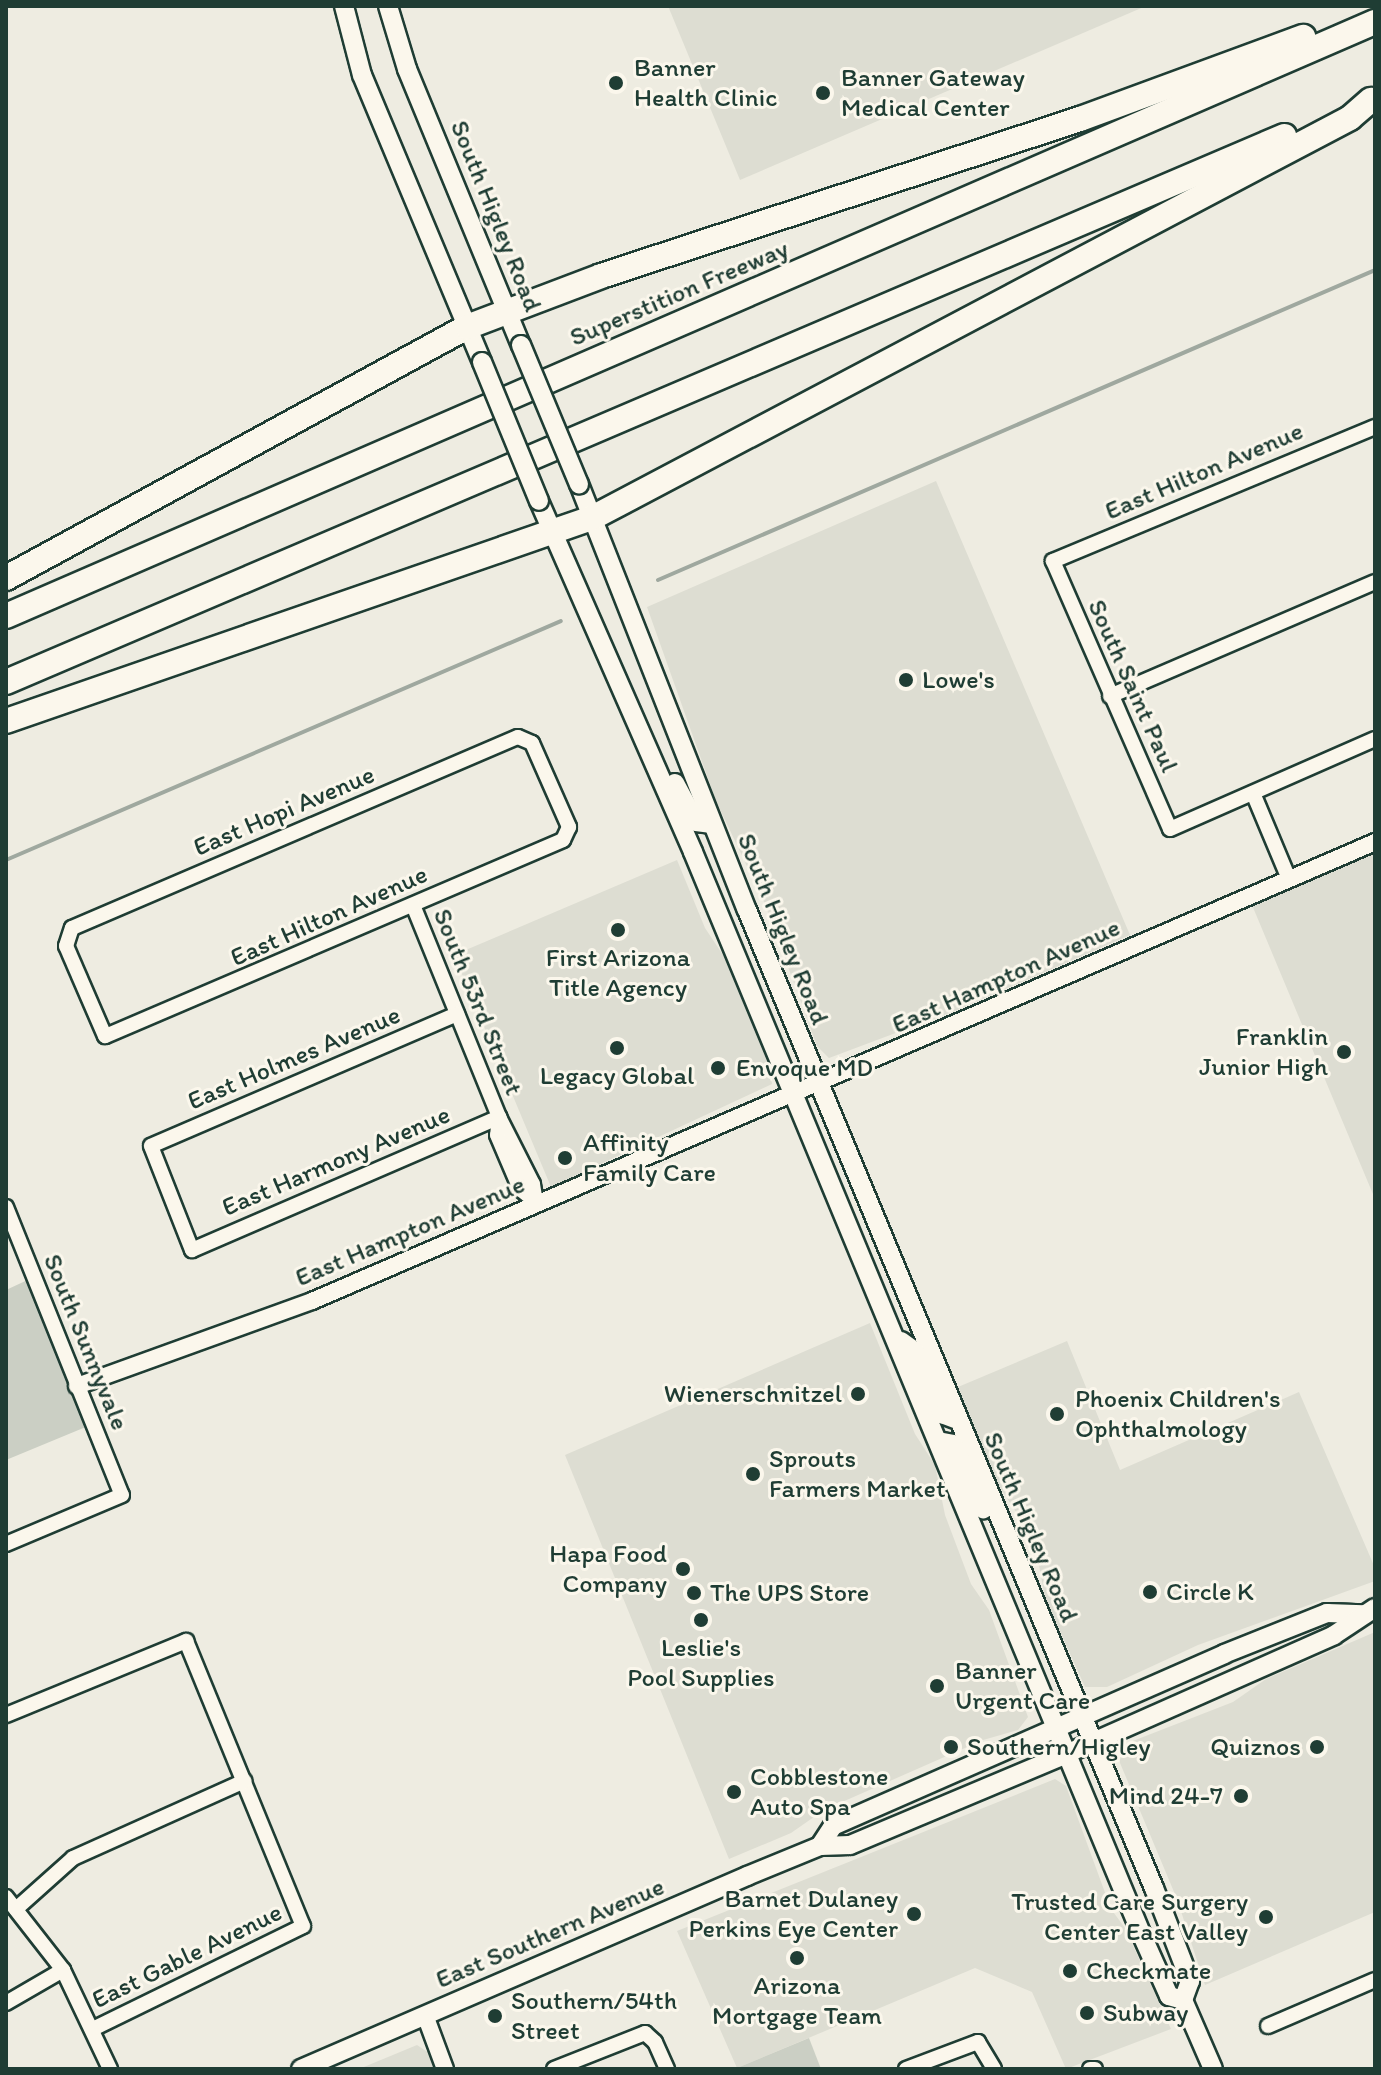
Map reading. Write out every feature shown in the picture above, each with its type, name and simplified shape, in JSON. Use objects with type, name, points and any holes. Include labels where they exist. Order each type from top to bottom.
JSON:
[{"type":"highway","points":[[6,578],[467,327],[1080,119],[1375,10]]},
{"type":"highway","name":"Superstition Freeway","points":[[6,616],[1375,22]]},
{"type":"highway","points":[[6,721],[592,518],[1350,118],[1373,99]]},
{"type":"highway","points":[[6,682],[1373,99]]},
{"type":"main road","name":"South Higley Road","points":[[344,6],[373,103],[552,534],[794,1093],[1054,1727],[1169,1996],[1183,2000]]},
{"type":"main road","name":"South Higley Road","points":[[388,6],[407,69],[579,484],[712,824],[1190,1981],[1183,2000],[1213,2069]]},
{"type":"main road","points":[[624,695],[648,721],[690,813],[700,825],[712,824]]},
{"type":"main road","points":[[896,1337],[915,1351],[942,1414],[958,1420]]},
{"type":"main road","points":[[938,1441],[953,1444],[984,1512],[1006,1535]]},
{"type":"main road","name":"East Southern Avenue","points":[[820,1846],[833,1826],[1082,1715],[1327,1613],[1369,1611]]},
{"type":"main road","name":"East Southern Avenue","points":[[301,2069],[820,1846],[850,1845],[1066,1754],[1334,1635],[1369,1611]]},
{"type":"street","name":"East Hilton Avenue","points":[[1053,561],[1375,426]]},
{"type":"street","name":"South Saint Paul","points":[[1053,561],[1170,829],[1253,793]]},
{"type":"street","points":[[1110,696],[1375,582]]},
{"type":"street","name":"East Hilton Avenue","points":[[105,1036],[413,905],[570,833],[532,743],[524,738]]},
{"type":"street","name":"East Hopi Avenue","points":[[105,1036],[66,935],[524,738]]},
{"type":"street","points":[[1289,879],[1253,793],[1375,739]]},
{"type":"street","name":"East Hampton Avenue","points":[[77,1386],[312,1301],[1375,842]]},
{"type":"street","name":"South 53rd Street","points":[[413,905],[499,1117],[497,1135],[536,1202]]},
{"type":"street","name":"East Holmes Avenue","points":[[192,1250],[151,1146],[457,1014]]},
{"type":"street","name":"East Harmony Avenue","points":[[192,1250],[499,1117]]},
{"type":"street","name":"South Sunnyvale","points":[[6,1207],[122,1495],[6,1544]]},
{"type":"street","points":[[6,1715],[186,1641],[244,1781],[73,1858],[11,1903],[63,1970],[110,2069]]},
{"type":"street","name":"East Gable Avenue","points":[[93,2029],[303,1926],[244,1781]]},
{"type":"street","name":"East Gable Avenue","points":[[6,2003],[63,1970]]},
{"type":"street","points":[[1268,2026],[1375,1980]]},
{"type":"street","points":[[425,2015],[445,2069]]},
{"type":"street","points":[[554,2069],[645,2033],[655,2042],[667,2069]]},
{"type":"street","points":[[906,2069],[978,2042],[994,2069]]},
{"type":"shaded area","name":"Banner Gateway Medical Center","points":[[668,6],[1146,6],[740,180]]},
{"type":"shaded area","points":[[936,481],[1130,935],[957,1010],[829,1058],[817,1046],[765,904],[716,801],[647,607]]},
{"type":"shaded area","name":"Franklin Junior High","points":[[1375,853],[1375,1199],[1252,905]]},
{"type":"shaded area","points":[[677,860],[705,928],[725,958],[771,1067],[772,1084],[551,1187],[454,955]]},
{"type":"shaded area","points":[[34,1277],[93,1424],[6,1460],[6,1290]]},
{"type":"shaded area","points":[[870,1323],[915,1434],[935,1465],[945,1515],[971,1584],[989,1610],[1028,1717],[1018,1730],[983,1740],[824,1810],[791,1833],[729,1859],[565,1455]]},
{"type":"shaded area","points":[[1067,1341],[1120,1470],[1299,1392],[1375,1568],[1375,1581],[1198,1645],[1107,1687],[1085,1687],[1045,1598],[1038,1560],[1022,1521],[999,1486],[958,1387]]},
{"type":"shaded area","points":[[1375,1632],[1375,1912],[1205,1985],[1177,1899],[1120,1763],[1120,1746],[1233,1702],[1266,1679]]},
{"type":"shaded area","points":[[1055,1779],[1066,1786],[1111,1909],[1125,1928],[1171,2029],[1066,2069],[1032,1992],[975,1968],[737,2068],[677,1931]]},
{"type":"shaded area","points":[[809,2038],[821,2069],[737,2069],[737,2068]]},
{"type":"shaded area","points":[[417,2045],[429,2053],[434,2069],[359,2069]]},
{"type":"waterway","points":[[658,580],[1375,270]]},
{"type":"waterway","points":[[6,860],[561,621]]},
{"type":"place","name":"Banner Health Clinic","points":[[616,83]]},
{"type":"place","name":"Banner Gateway Medical Center","points":[[823,93]]},
{"type":"place","name":"Lowe's","points":[[906,680]]},
{"type":"place","name":"First Arizona Title Agency","points":[[618,930]]},
{"type":"place","name":"Legacy Global","points":[[617,1048]]},
{"type":"place","name":"Franklin Junior High","points":[[1344,1052]]},
{"type":"place","name":"Envoque MD","points":[[718,1068]]},
{"type":"place","name":"Affinity Family Care","points":[[565,1158]]},
{"type":"place","name":"Wienerschnitzel","points":[[858,1394]]},
{"type":"place","name":"Phoenix Children's Ophthalmology","points":[[1057,1414]]},
{"type":"place","name":"Sprouts Farmers Market","points":[[753,1474]]},
{"type":"place","name":"Hapa Food Company","points":[[683,1569]]},
{"type":"place","name":"Circle K","points":[[1150,1592]]},
{"type":"place","name":"The UPS Store","points":[[694,1593]]},
{"type":"place","name":"Leslie's Pool Supplies","points":[[701,1620]]},
{"type":"place","name":"Banner Urgent Care","points":[[937,1686]]},
{"type":"place","name":"Southern/Higley","points":[[951,1747]]},
{"type":"place","name":"Quiznos","points":[[1317,1747]]},
{"type":"place","name":"Cobblestone Auto Spa","points":[[734,1792]]},
{"type":"place","name":"Mind 24-7","points":[[1241,1796]]},
{"type":"place","name":"Barnet Dulaney Perkins Eye Center","points":[[914,1914]]},
{"type":"place","name":"Trusted Care Surgery Center East Valley","points":[[1266,1917]]},
{"type":"place","name":"Arizona Mortgage Team","points":[[797,1958]]},
{"type":"place","name":"Checkmate","points":[[1070,1971]]},
{"type":"place","name":"Subway","points":[[1087,2013]]},
{"type":"place","name":"Southern/54th Street","points":[[495,2016]]}]
